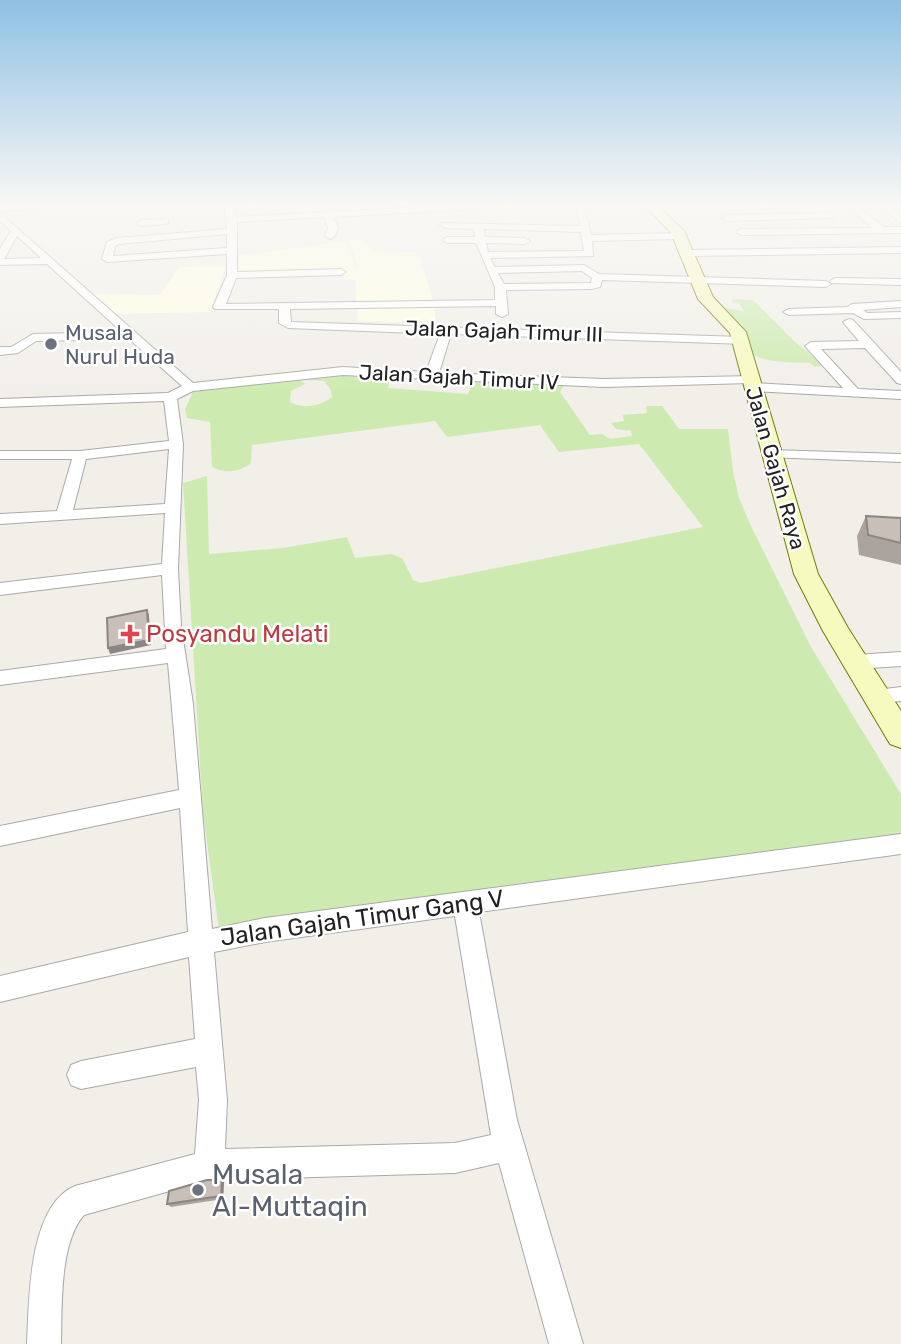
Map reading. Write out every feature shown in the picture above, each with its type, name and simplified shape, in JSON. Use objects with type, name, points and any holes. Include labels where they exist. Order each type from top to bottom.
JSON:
[{"type":"main road","name":"Jalan Gajah Raya","points":[[693,269],[709,302],[735,327],[741,341],[770,454],[806,574],[855,662],[901,736]]},
{"type":"street","points":[[59,269],[190,387]]},
{"type":"street","points":[[233,269],[219,307],[502,303]]},
{"type":"street","points":[[490,318],[502,317],[500,287],[493,270],[551,269]]},
{"type":"street","points":[[585,269],[597,277],[698,281],[901,282]]},
{"type":"street","points":[[232,275],[341,272]]},
{"type":"street","points":[[500,287],[591,286],[596,285],[597,277]]},
{"type":"street","points":[[858,312],[852,307],[901,304]]},
{"type":"street","name":"Jalan Gajah Timur III","points":[[284,306],[285,323],[288,325],[447,330],[475,325],[741,341]]},
{"type":"street","points":[[789,312],[901,315]]},
{"type":"street","points":[[849,322],[867,344],[896,367],[901,380]]},
{"type":"street","points":[[431,377],[447,330]]},
{"type":"street","points":[[0,351],[14,350],[33,338],[133,335]]},
{"type":"street","points":[[852,391],[811,346],[867,344]]},
{"type":"street","name":"Jalan Gajah Timur IV","points":[[170,397],[190,387],[342,371],[604,383],[752,383],[901,395]]},
{"type":"street","points":[[0,403],[170,397]]},
{"type":"street","name":"Jalan Gajah Timur Gang V","points":[[170,397],[176,443],[170,569],[174,654],[183,704],[201,943],[265,930],[901,844]]},
{"type":"street","points":[[1,458],[80,455],[176,443]]},
{"type":"street","points":[[770,454],[901,458]]},
{"type":"street","points":[[63,516],[80,455]]},
{"type":"street","points":[[0,519],[173,508]]},
{"type":"street","points":[[0,589],[170,569]]},
{"type":"street","points":[[0,678],[174,654]]},
{"type":"street","points":[[855,662],[901,659]]},
{"type":"street","points":[[876,696],[901,694]]},
{"type":"street","points":[[0,836],[189,797]]},
{"type":"street","points":[[466,902],[508,1146],[566,1344]]},
{"type":"street","points":[[0,989],[176,946],[201,943],[213,1100],[209,1165]]},
{"type":"street","points":[[81,1075],[210,1050]]},
{"type":"street","points":[[44,1344],[46,1296],[59,1223],[68,1207],[75,1202],[209,1165],[455,1158],[508,1146]]},
{"type":"shaded area","points":[[178,269],[225,269],[210,312],[111,314],[101,306],[94,294],[160,295]]},
{"type":"shaded area","points":[[237,269],[424,269],[435,307],[435,323],[358,321],[355,280],[344,279],[344,271],[236,274]]},
{"type":"green space","points":[[732,299],[753,300],[796,343],[825,365],[815,367],[810,363],[775,361],[754,355],[739,340],[720,312],[725,308],[744,311],[740,304],[732,302]]},
{"type":"green space","points":[[329,374],[391,376],[388,388],[468,394],[473,382],[565,384],[560,392],[590,435],[602,434],[610,439],[632,436],[631,431],[616,429],[611,423],[624,421],[623,415],[647,413],[646,406],[662,406],[679,429],[728,429],[739,498],[750,524],[811,647],[901,794],[901,836],[219,930],[203,813],[183,483],[207,476],[209,554],[283,548],[347,537],[355,558],[391,554],[402,558],[413,580],[421,583],[703,527],[639,444],[559,452],[540,425],[447,437],[435,421],[252,445],[251,463],[247,466],[227,471],[212,467],[210,422],[187,418],[185,409],[193,392],[297,378],[305,384],[291,391],[290,402],[311,406],[332,397],[331,390],[324,381],[307,380],[307,377]]},
{"type":"building","points":[[866,516],[901,518],[901,543],[868,535]]},
{"type":"building","name":"Posyandu Melati","points":[[147,610],[149,640],[108,648],[107,618]]},
{"type":"building","name":"Musala Al-Muttaqin","points":[[207,1180],[222,1180],[221,1196],[167,1204],[169,1191]]},
{"type":"place","name":"Musala Nurul Huda","points":[[51,344]]},
{"type":"place","name":"Posyandu Melati","points":[[130,634]]},
{"type":"place","name":"Musala Al-Muttaqin","points":[[198,1190]]}]
